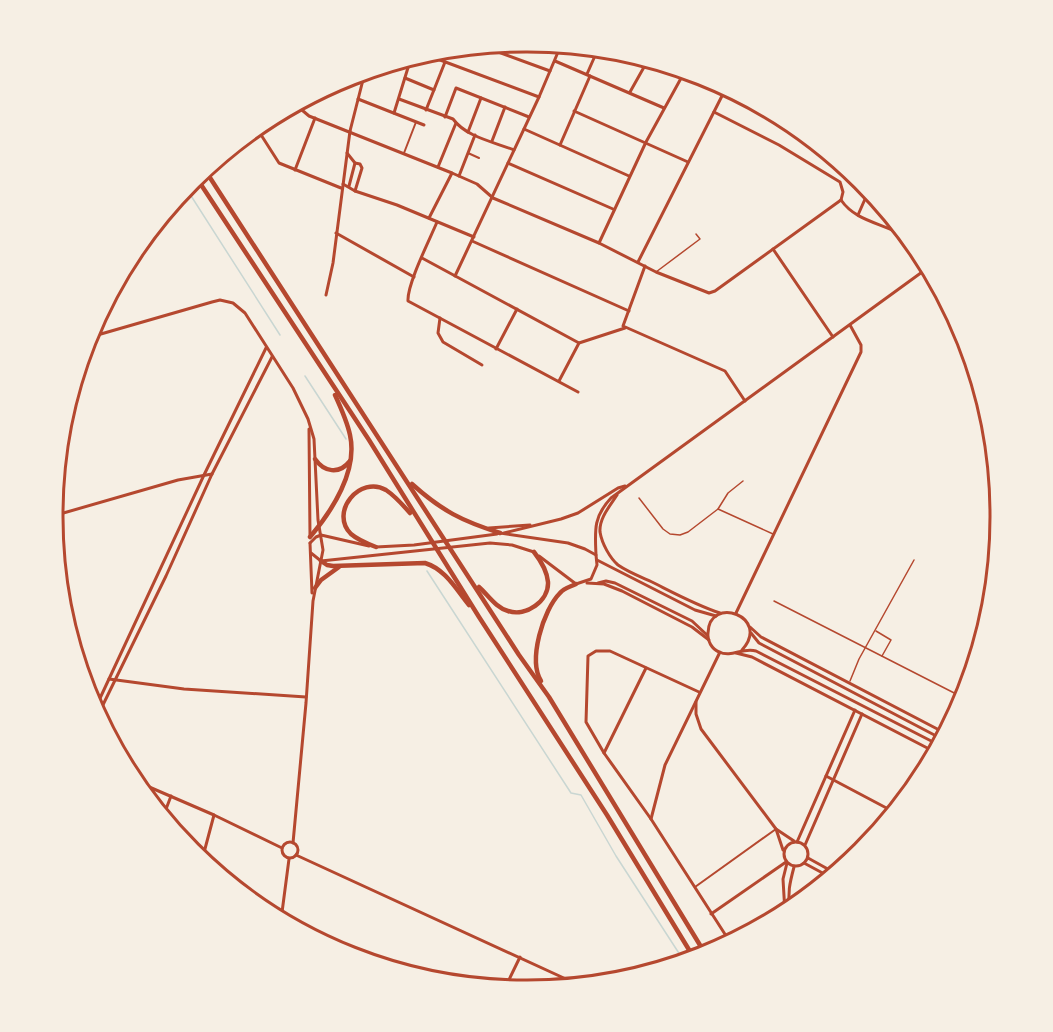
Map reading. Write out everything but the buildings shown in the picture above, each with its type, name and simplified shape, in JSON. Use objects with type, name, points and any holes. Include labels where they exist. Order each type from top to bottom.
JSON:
[{"type":"highway","points":[[210,178],[408,480],[519,655],[549,697]]},
{"type":"highway","points":[[202,186],[328,382],[369,440],[689,950]]},
{"type":"highway","points":[[310,540],[342,488],[351,459],[350,434],[328,382]]},
{"type":"highway","points":[[315,459],[322,467],[333,471],[344,468],[351,459]]},
{"type":"highway","points":[[408,480],[441,508],[460,519],[500,533]]},
{"type":"highway","points":[[376,547],[357,538],[347,528],[344,509],[356,492],[372,487],[386,490],[419,523]]},
{"type":"highway","points":[[474,583],[499,606],[508,611],[529,610],[542,600],[549,584],[545,568],[534,552]]},
{"type":"highway","points":[[321,561],[330,566],[416,562],[433,565],[444,573],[479,617]]},
{"type":"highway","points":[[315,588],[332,571],[345,565]]},
{"type":"highway","points":[[576,584],[566,588],[555,600],[538,644],[536,658],[539,678],[700,945]]},
{"type":"street","points":[[501,53],[550,71]]},
{"type":"street","points":[[455,276],[558,53]]},
{"type":"street","points":[[560,145],[595,57]]},
{"type":"street","points":[[440,60],[539,97]]},
{"type":"street","points":[[555,61],[664,108]]},
{"type":"street","points":[[426,110],[445,62]]},
{"type":"street","points":[[630,92],[644,67]]},
{"type":"street","points":[[393,114],[408,68]]},
{"type":"street","points":[[404,78],[434,90]]},
{"type":"street","points":[[599,243],[629,176],[680,79]]},
{"type":"street","points":[[326,295],[343,186],[346,151],[362,83]]},
{"type":"street","points":[[445,117],[456,88],[529,117]]},
{"type":"street","points":[[638,262],[722,96]]},
{"type":"street","points":[[468,132],[481,98]]},
{"type":"street","points":[[358,99],[424,125]]},
{"type":"street","points":[[399,99],[453,119],[468,132],[514,150]]},
{"type":"street","points":[[492,141],[505,107]]},
{"type":"street","points":[[302,111],[477,184],[493,198],[599,243],[656,272],[709,292],[715,291],[841,200],[843,192],[840,182],[779,145],[714,112]]},
{"type":"street","points":[[574,111],[688,162]]},
{"type":"street","points":[[295,170],[315,118]]},
{"type":"street","points":[[403,153],[416,122]]},
{"type":"street","points":[[438,167],[456,123]]},
{"type":"street","points":[[524,129],[629,176]]},
{"type":"street","points":[[459,176],[475,135]]},
{"type":"street","points":[[261,136],[277,160],[295,170],[343,186],[350,186],[355,191],[429,218],[629,311]]},
{"type":"street","points":[[346,151],[354,163],[350,186]]},
{"type":"street","points":[[468,153],[479,158]]},
{"type":"street","points":[[508,162],[613,209]]},
{"type":"street","points":[[354,163],[360,164],[362,168],[355,191]]},
{"type":"street","points":[[429,218],[452,173]]},
{"type":"street","points":[[858,215],[865,199]]},
{"type":"street","points":[[841,200],[847,209],[891,230]]},
{"type":"street","points":[[437,222],[414,277],[408,301],[578,392]]},
{"type":"street","points":[[336,233],[414,277]]},
{"type":"street","points":[[773,249],[833,337]]},
{"type":"street","points":[[422,258],[579,343]]},
{"type":"street","points":[[645,266],[623,326],[725,371],[745,401]]},
{"type":"street","points":[[585,583],[595,573],[596,521],[602,508],[627,486],[921,273]]},
{"type":"street","points":[[100,334],[212,302],[233,303],[245,313],[293,388],[309,425],[314,439],[319,528],[323,550],[313,601],[293,843],[297,847],[296,855]]},
{"type":"street","points":[[496,349],[517,309]]},
{"type":"street","points":[[440,318],[438,333],[443,342],[482,365]]},
{"type":"street","points":[[736,613],[861,352],[861,345],[850,325]]},
{"type":"street","points":[[559,381],[579,343],[626,328]]},
{"type":"street","points":[[100,698],[266,348]]},
{"type":"street","points":[[104,705],[212,474],[272,357]]},
{"type":"street","points":[[309,425],[313,601]]},
{"type":"street","points":[[63,513],[178,480],[212,474]]},
{"type":"street","points":[[310,540],[321,535],[376,547],[414,545],[500,533],[541,525],[578,513],[618,488],[627,486]]},
{"type":"street","points":[[618,494],[606,511],[600,531],[604,544],[620,566],[702,607],[720,613],[736,613],[744,618],[761,637],[938,729]]},
{"type":"street","points":[[484,528],[541,525]]},
{"type":"street","points":[[500,533],[568,543],[585,549],[596,558],[692,609],[716,616]]},
{"type":"street","points":[[311,553],[321,561],[500,543],[534,552],[576,584],[606,581],[615,583],[692,621],[707,635],[713,647],[720,652],[728,654],[742,650],[747,645],[749,626]]},
{"type":"street","points":[[596,583],[614,587],[632,596],[692,627],[709,640]]},
{"type":"street","points":[[707,635],[709,624],[720,613]]},
{"type":"street","points":[[750,632],[759,643],[935,735]]},
{"type":"street","points":[[742,650],[756,651],[932,741]]},
{"type":"street","points":[[699,692],[610,651],[596,651],[588,656],[585,719],[604,753],[651,819],[725,935]]},
{"type":"street","points":[[651,819],[665,765],[720,652]]},
{"type":"street","points":[[736,653],[752,657],[928,748]]},
{"type":"street","points":[[604,753],[646,668]]},
{"type":"street","points":[[109,679],[184,689],[306,697]]},
{"type":"street","points":[[696,700],[696,714],[701,729],[776,829],[786,863],[783,879],[784,901]]},
{"type":"street","points":[[783,851],[786,846],[796,842],[855,710]]},
{"type":"street","points":[[786,863],[794,867],[804,863],[808,858],[805,845],[862,714]]},
{"type":"street","points":[[826,776],[886,808]]},
{"type":"street","points":[[151,788],[282,848]]},
{"type":"street","points":[[167,808],[171,796]]},
{"type":"street","points":[[205,849],[214,815]]},
{"type":"street","points":[[776,829],[805,845]]},
{"type":"street","points":[[694,888],[776,829]]},
{"type":"street","points":[[282,848],[287,843],[293,843]]},
{"type":"street","points":[[282,848],[283,855],[289,859]]},
{"type":"street","points":[[289,859],[296,855]]},
{"type":"street","points":[[296,855],[565,978]]},
{"type":"street","points":[[808,858],[827,868]]},
{"type":"street","points":[[282,909],[289,859]]},
{"type":"street","points":[[711,914],[786,863]]},
{"type":"street","points":[[804,863],[822,873]]},
{"type":"street","points":[[788,898],[794,867]]},
{"type":"street","points":[[509,979],[520,957]]},
{"type":"lane","points":[[656,272],[700,239],[696,234]]},
{"type":"lane","points":[[639,498],[663,529],[670,534],[680,535],[688,532],[718,509],[728,493],[743,482]]},
{"type":"lane","points":[[718,509],[774,535]]},
{"type":"lane","points":[[849,682],[914,560]]},
{"type":"lane","points":[[774,601],[955,693]]},
{"type":"lane","points":[[875,631],[891,640],[882,656]]},
{"type":"waterway","points":[[191,196],[280,335]]},
{"type":"waterway","points":[[305,376],[346,439]]},
{"type":"waterway","points":[[427,571],[571,793],[581,795],[616,856],[679,953]]}]
